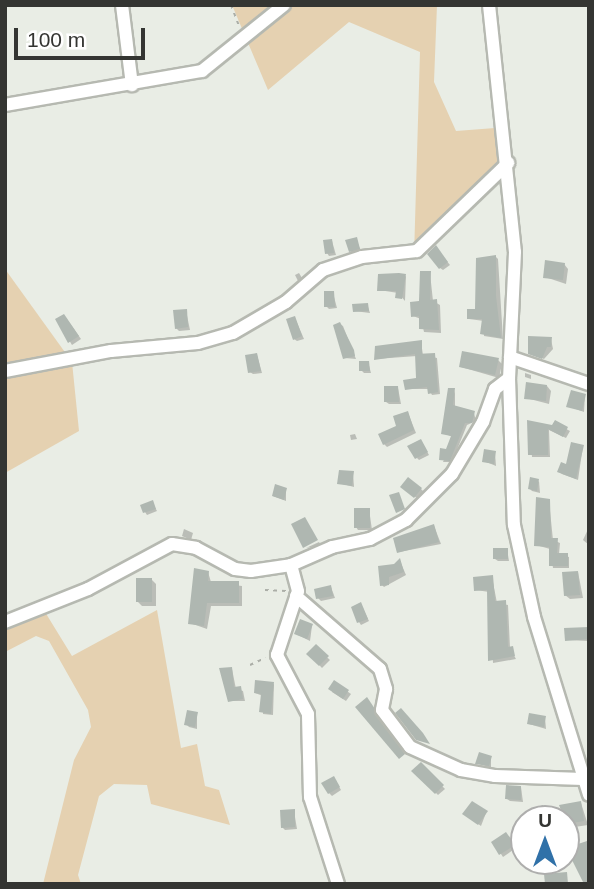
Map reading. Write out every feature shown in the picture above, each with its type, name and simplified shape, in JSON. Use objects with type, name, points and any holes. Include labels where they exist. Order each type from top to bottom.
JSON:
[{"type":"street","points":[[122,5],[132,85]]},
{"type":"street","points":[[5,105],[202,71],[284,5]]},
{"type":"street","points":[[489,5],[508,163],[515,252],[509,378],[514,525],[534,617],[589,795]]},
{"type":"street","points":[[5,371],[111,351],[198,343],[233,333],[286,302],[323,270],[362,257],[412,254],[426,246],[508,163]]},
{"type":"street","points":[[510,357],[589,384]]},
{"type":"street","points":[[5,622],[88,589],[172,544],[196,548],[235,569],[251,571],[291,565],[332,547],[370,539],[406,520],[453,474],[483,422],[495,390],[509,378]]},
{"type":"street","points":[[291,565],[297,594],[276,655],[308,714],[310,797],[338,884]]},
{"type":"street","points":[[297,594],[380,669],[386,690],[382,710],[410,747],[461,770],[495,776],[583,779]]},
{"type":"path","points":[[231,5],[243,36]]},
{"type":"path","points":[[265,590],[297,594]]},
{"type":"path","points":[[250,665],[276,655]]},
{"type":"shaded area","points":[[232,5],[437,5],[434,82],[456,131],[508,127],[509,149],[414,256],[420,52],[349,22],[268,90]]},
{"type":"shaded area","points":[[5,269],[72,362],[79,431],[5,473]]},
{"type":"shaded area","points":[[157,610],[181,748],[197,744],[205,786],[219,790],[230,825],[151,804],[147,785],[114,784],[99,796],[78,875],[81,884],[43,884],[74,760],[91,727],[88,710],[49,641],[36,636],[5,652],[5,628],[45,612],[72,656]]},
{"type":"building","points":[[357,237],[360,249],[349,252],[345,240]]},
{"type":"building","points":[[332,239],[334,253],[325,254],[323,240]]},
{"type":"building","points":[[436,245],[448,262],[439,269],[427,254]]},
{"type":"building","points":[[496,255],[496,296],[501,338],[480,334],[482,319],[467,319],[467,309],[475,309],[476,258]]},
{"type":"building","points":[[545,260],[565,263],[563,280],[543,278]]},
{"type":"building","points":[[420,271],[431,271],[430,300],[437,299],[439,330],[419,329],[419,316],[411,317],[410,302],[419,301]]},
{"type":"building","points":[[378,274],[406,274],[402,299],[395,298],[396,291],[377,291]]},
{"type":"building","points":[[324,291],[334,291],[335,307],[324,307]]},
{"type":"building","points":[[368,303],[369,311],[353,312],[352,304]]},
{"type":"building","points":[[187,309],[188,327],[175,329],[173,310]]},
{"type":"building","points":[[64,314],[79,336],[68,343],[55,319]]},
{"type":"building","points":[[295,316],[302,336],[293,340],[286,319]]},
{"type":"building","points":[[340,322],[355,356],[343,359],[333,325]]},
{"type":"building","points":[[528,336],[552,337],[551,347],[547,347],[542,359],[528,354]]},
{"type":"building","points":[[422,340],[422,354],[435,353],[438,392],[428,394],[427,387],[405,390],[403,380],[416,378],[415,354],[374,360],[375,346]]},
{"type":"building","points":[[462,351],[499,358],[495,375],[459,367]]},
{"type":"building","points":[[257,353],[261,371],[248,373],[245,355]]},
{"type":"building","points":[[359,361],[369,361],[370,371],[359,371]]},
{"type":"building","points":[[526,382],[547,385],[546,401],[524,399]]},
{"type":"building","points":[[384,386],[398,386],[399,402],[384,402]]},
{"type":"building","points":[[448,388],[455,388],[453,405],[475,411],[472,423],[465,423],[450,461],[439,460],[440,448],[446,449],[451,436],[441,434]]},
{"type":"building","points":[[571,390],[586,394],[582,411],[566,407]]},
{"type":"building","points":[[408,411],[414,430],[383,445],[378,434],[396,426],[393,416]]},
{"type":"building","points":[[527,420],[552,425],[555,420],[568,427],[563,437],[548,429],[548,455],[528,455]]},
{"type":"building","points":[[421,439],[428,452],[415,459],[407,446]]},
{"type":"building","points":[[571,442],[584,445],[576,479],[557,472],[561,462],[566,464]]},
{"type":"building","points":[[484,449],[496,451],[494,464],[482,462]]},
{"type":"building","points":[[339,470],[354,471],[352,486],[337,484]]},
{"type":"building","points":[[408,477],[422,488],[414,498],[400,487]]},
{"type":"building","points":[[530,477],[539,479],[537,491],[528,489]]},
{"type":"building","points":[[275,484],[287,488],[284,500],[272,496]]},
{"type":"building","points":[[399,492],[405,509],[396,513],[389,495]]},
{"type":"building","points":[[536,497],[550,499],[551,538],[558,538],[557,553],[568,553],[568,566],[549,566],[549,547],[534,546]]},
{"type":"building","points":[[153,500],[156,509],[143,513],[140,505]]},
{"type":"building","points":[[354,508],[370,508],[370,528],[354,528]]},
{"type":"building","points":[[305,517],[318,540],[303,548],[291,524]]},
{"type":"building","points":[[434,524],[439,542],[397,553],[393,538]]},
{"type":"building","points":[[493,548],[508,548],[508,559],[493,559]]},
{"type":"building","points":[[400,558],[404,572],[389,577],[389,585],[380,586],[378,566],[394,564]]},
{"type":"building","points":[[194,568],[209,571],[208,581],[239,581],[239,603],[207,603],[204,626],[188,624]]},
{"type":"building","points":[[578,571],[580,595],[564,596],[562,572]]},
{"type":"building","points":[[493,575],[495,601],[506,600],[508,647],[513,646],[515,656],[488,661],[487,590],[474,591],[473,577]]},
{"type":"building","points":[[136,578],[152,578],[152,602],[136,602]]},
{"type":"building","points":[[331,585],[333,596],[316,599],[314,589]]},
{"type":"building","points":[[361,602],[368,619],[357,623],[351,607]]},
{"type":"building","points":[[300,619],[313,624],[307,639],[294,634]]},
{"type":"building","points":[[589,627],[589,639],[565,641],[564,628]]},
{"type":"building","points":[[316,644],[329,656],[319,666],[306,654]]},
{"type":"building","points":[[232,667],[234,687],[241,686],[243,699],[228,702],[219,668]]},
{"type":"building","points":[[255,680],[274,682],[271,714],[259,712],[261,694],[254,693]]},
{"type":"building","points":[[334,680],[349,690],[343,699],[328,689]]},
{"type":"building","points":[[367,697],[405,754],[399,759],[355,707]]},
{"type":"building","points":[[401,708],[430,744],[416,740],[395,713]]},
{"type":"building","points":[[187,710],[198,712],[195,727],[184,725]]},
{"type":"building","points":[[529,713],[546,716],[544,727],[527,724]]},
{"type":"building","points":[[479,752],[492,756],[489,766],[475,764]]},
{"type":"building","points":[[421,762],[444,785],[435,794],[411,771]]},
{"type":"building","points":[[334,776],[340,787],[328,794],[321,783]]},
{"type":"building","points":[[506,785],[521,786],[521,800],[505,799]]},
{"type":"building","points":[[472,801],[488,811],[478,825],[462,814]]},
{"type":"building","points":[[581,801],[584,821],[580,822],[580,805],[559,805]]},
{"type":"building","points":[[295,809],[295,827],[281,828],[280,810]]},
{"type":"building","points":[[506,832],[510,838],[510,848],[499,855],[491,842]]},
{"type":"building","points":[[587,841],[589,884],[584,884],[580,875],[580,843]]},
{"type":"building","points":[[544,875],[567,875],[568,884],[545,884]]}]
